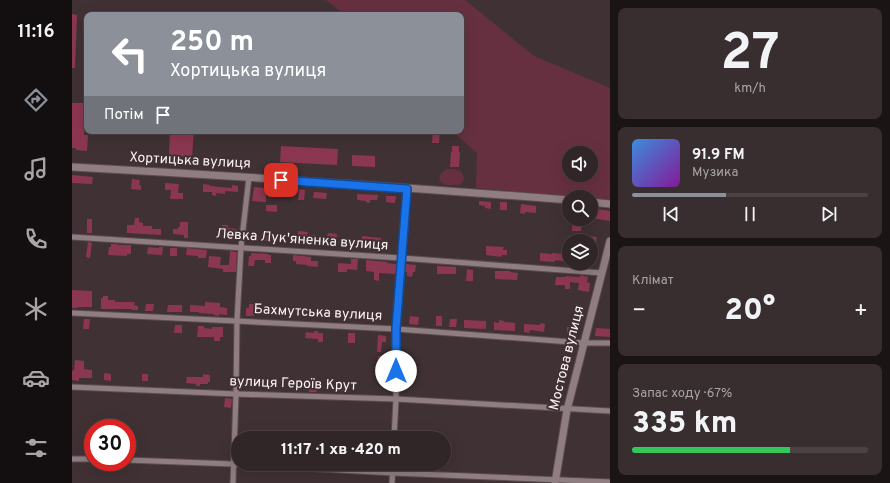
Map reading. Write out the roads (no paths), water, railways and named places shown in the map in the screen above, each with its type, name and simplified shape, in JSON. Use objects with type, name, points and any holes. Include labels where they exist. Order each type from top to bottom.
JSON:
[{"type":"street","name":"Хортицька вулиця","points":[[72,167],[249,177],[562,199]]},
{"type":"street","points":[[235,431],[237,321],[241,247],[249,177]]},
{"type":"street","points":[[394,431],[396,329],[407,189]]},
{"type":"street","points":[[598,203],[610,204]]},
{"type":"street","name":"Левка Лук'яненка вулиця","points":[[72,237],[241,247],[602,273]]},
{"type":"street","name":"Мостова вулиця","points":[[555,482],[567,410],[610,241]]},
{"type":"street","name":"Бахмутська вулиця","points":[[72,313],[396,329],[584,343],[610,343]]},
{"type":"street","name":"вулиця Героїв Крут","points":[[72,387],[396,399],[567,410],[610,411]]},
{"type":"street","points":[[72,459],[84,459]]},
{"type":"street","points":[[136,460],[231,464]]},
{"type":"street","points":[[233,483],[234,471]]},
{"type":"street","points":[[358,471],[555,482],[610,482]]},
{"type":"street","points":[[392,483],[393,473]]}]
